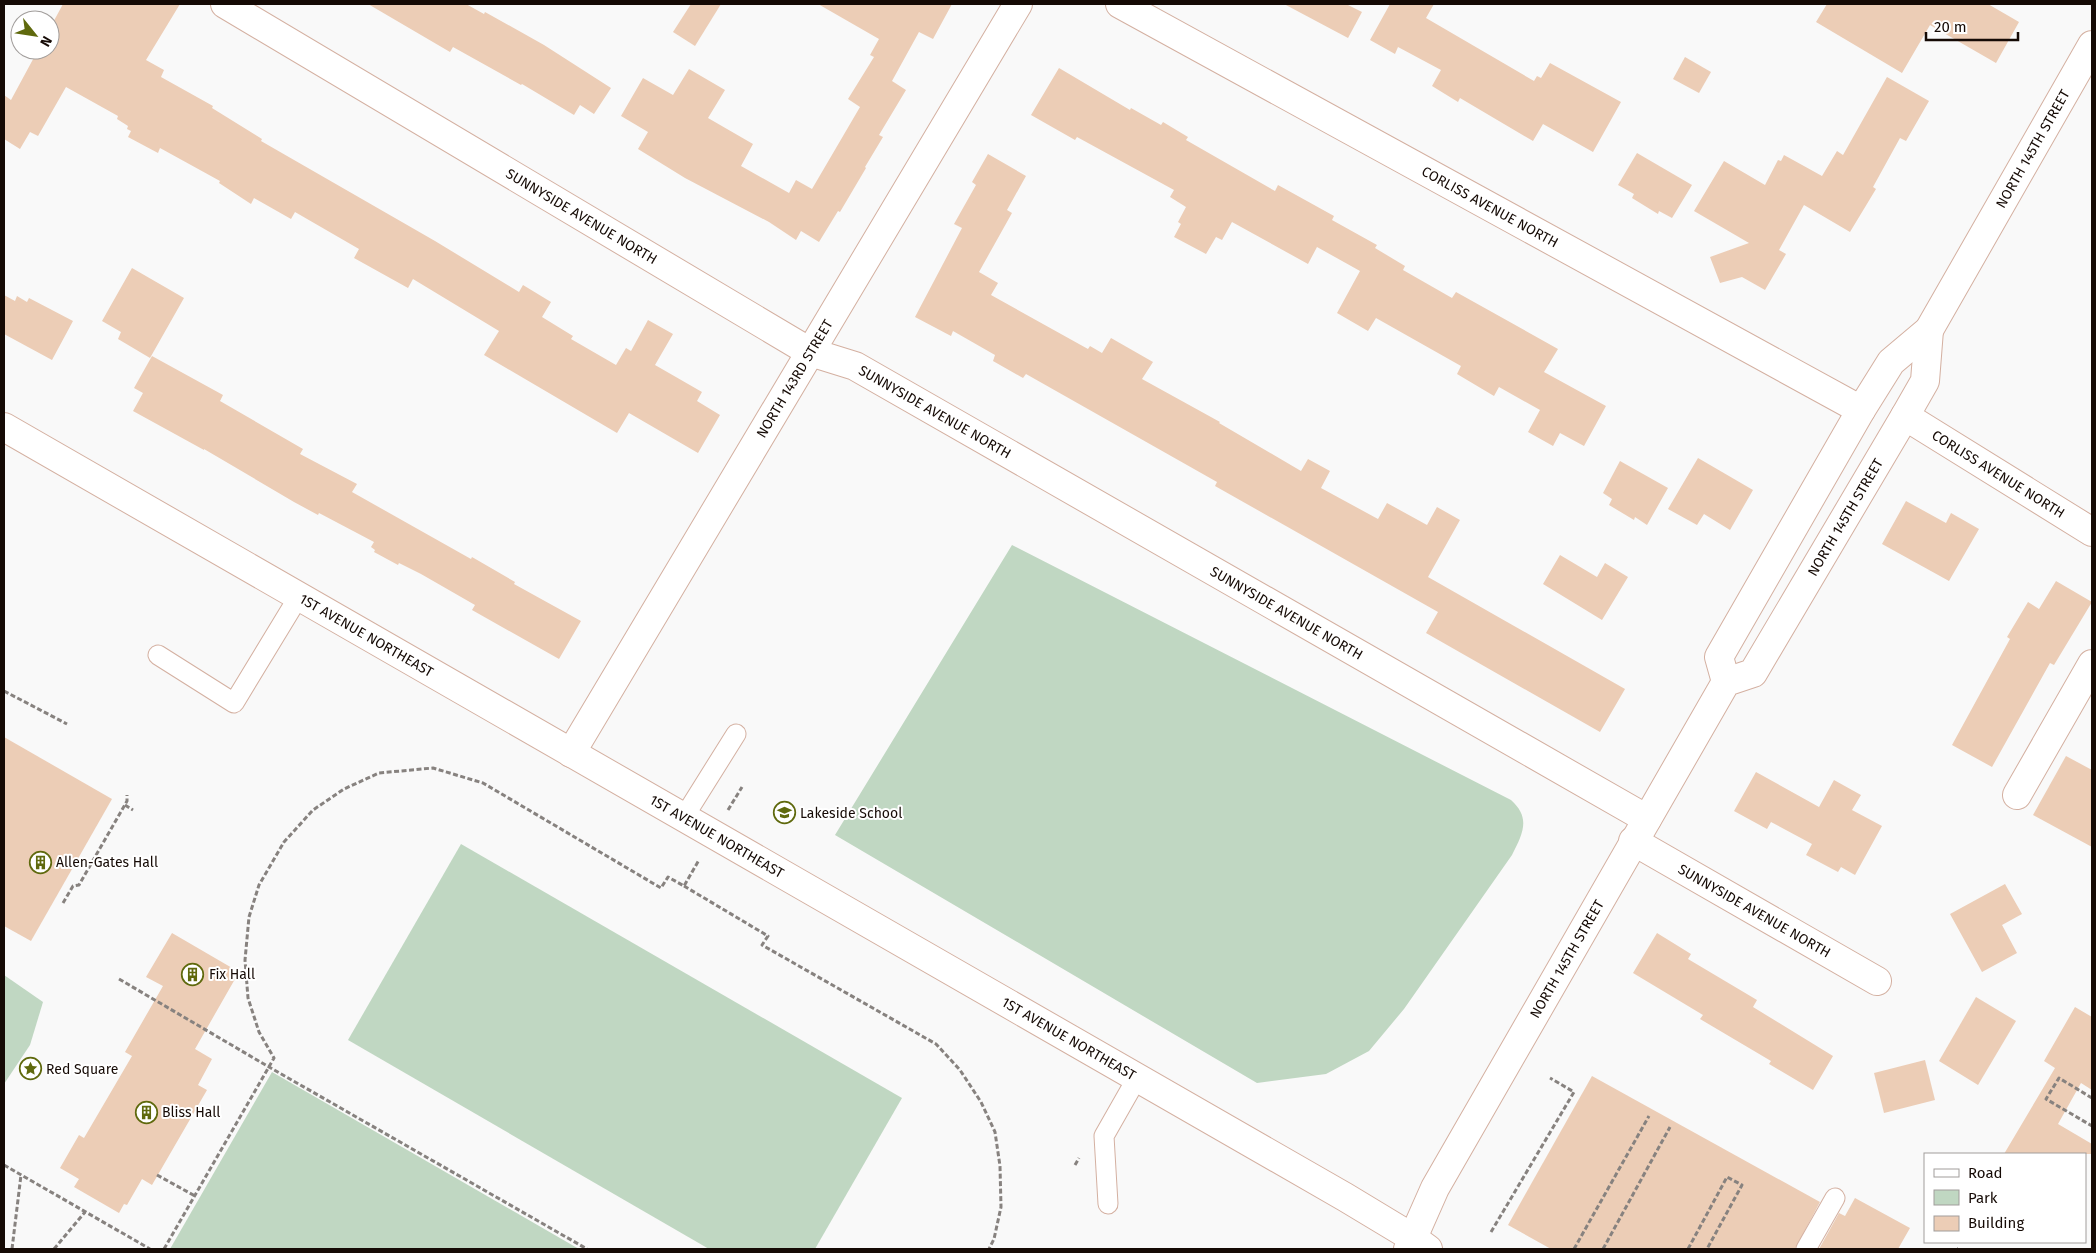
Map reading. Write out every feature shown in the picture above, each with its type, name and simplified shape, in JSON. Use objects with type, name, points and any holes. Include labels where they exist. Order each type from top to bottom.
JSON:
[{"type":"street","name":"SUNNYSIDE AVENUE NORTH","points":[[224,4],[810,352],[855,366],[1640,830],[1877,980]]},
{"type":"street","name":"NORTH 143RD STREET","points":[[571,752],[1018,4]]},
{"type":"street","name":"CORLISS AVENUE NORTH","points":[[1120,4],[1860,410]]},
{"type":"street","name":"NORTH 145TH STREET","points":[[1726,682],[1719,658],[1860,410],[1891,362],[1929,330],[2092,45]]},
{"type":"street","name":"NORTH 145TH STREET","points":[[1413,1246],[1435,1188],[1726,682],[1753,673],[1925,381],[1929,330]]},
{"type":"street","name":"CORLISS AVENUE NORTH","points":[[1905,416],[2092,532]]},
{"type":"street","name":"1ST AVENUE NORTHEAST","points":[[4,427],[1137,1078],[1413,1246]]},
{"type":"street","points":[[2017,795],[2092,664]]},
{"type":"lane","points":[[158,655],[234,703],[299,596]]},
{"type":"lane","points":[[684,817],[736,734]]},
{"type":"lane","points":[[1108,1204],[1104,1136],[1137,1078]]},
{"type":"lane","points":[[1806,1249],[1835,1198]]},
{"type":"path","points":[[4,690],[67,724]]},
{"type":"path","points":[[164,1249],[274,1058],[260,1032],[248,998],[245,960],[249,917],[259,884],[284,842],[313,810],[344,788],[379,773],[433,768],[483,783],[662,888],[668,877],[768,936],[762,945],[936,1044],[960,1070],[981,1102],[995,1132],[1000,1166],[1000,1207],[994,1239],[989,1249]]},
{"type":"path","points":[[727,813],[742,787]]},
{"type":"path","points":[[63,903],[73,886],[79,885],[125,805],[127,795]]},
{"type":"path","points":[[125,805],[133,810]]},
{"type":"path","points":[[684,886],[700,858]]},
{"type":"path","points":[[120,979],[269,1067],[587,1249]]},
{"type":"path","points":[[1491,1232],[1574,1092],[1550,1078]]},
{"type":"path","points":[[2092,1098],[2059,1078],[2046,1099],[2092,1126]]},
{"type":"path","points":[[1574,1249],[1649,1116]]},
{"type":"path","points":[[1603,1249],[1670,1127]]},
{"type":"path","points":[[4,1165],[150,1249]]},
{"type":"path","points":[[12,1249],[21,1175]]},
{"type":"path","points":[[157,1175],[195,1196]]},
{"type":"path","points":[[1688,1249],[1728,1177],[1742,1185],[1707,1249]]},
{"type":"path","points":[[54,1249],[85,1212]]},
{"type":"green space","points":[[1012,545],[1511,800],[1517,807],[1521,813],[1523,826],[1522,833],[1512,855],[1404,1009],[1369,1051],[1326,1074],[1257,1083],[835,835]]},
{"type":"green space","points":[[461,844],[902,1098],[815,1249],[709,1249],[348,1040]]},
{"type":"green space","points":[[4,975],[43,1002],[30,1045],[4,1084]]},
{"type":"green space","points":[[272,1072],[579,1249],[170,1249]]},
{"type":"building","points":[[63,4],[180,4],[146,60],[164,70],[161,77],[213,106],[212,108],[262,139],[261,141],[435,241],[519,292],[523,285],[551,302],[542,317],[573,336],[571,339],[616,365],[626,348],[631,351],[648,320],[673,334],[655,365],[702,392],[697,401],[720,415],[698,453],[629,413],[617,433],[484,355],[499,331],[413,279],[408,288],[354,258],[359,249],[295,212],[291,219],[254,198],[251,204],[219,183],[220,181],[160,148],[158,153],[128,137],[131,131],[127,129],[128,126],[117,119],[118,116],[66,87],[38,136],[30,132],[20,149],[4,139],[4,95],[11,100],[33,60],[60,60],[60,10]]},
{"type":"building","points":[[368,4],[466,4],[484,14],[485,12],[544,45],[611,88],[594,114],[580,105],[574,115],[522,84],[453,47],[450,52]]},
{"type":"building","points":[[691,4],[721,4],[695,46],[673,32]]},
{"type":"building","points":[[818,4],[952,4],[933,39],[919,32],[892,81],[906,90],[879,135],[883,137],[866,168],[840,212],[838,211],[819,242],[801,231],[796,240],[769,222],[685,178],[638,149],[648,132],[621,116],[643,78],[673,95],[689,69],[725,90],[708,118],[753,144],[741,166],[789,193],[796,180],[812,189],[860,107],[848,99],[874,57],[870,55],[879,39]]},
{"type":"building","points":[[1284,4],[1346,4],[1362,12],[1348,38]]},
{"type":"building","points":[[1390,4],[1434,4],[1426,18],[1534,81],[1537,76],[1541,78],[1550,63],[1621,102],[1593,152],[1543,124],[1533,141],[1460,98],[1458,102],[1432,86],[1441,70],[1398,47],[1395,54],[1370,40]]},
{"type":"building","points":[[1827,4],[1988,4],[2019,22],[1996,63],[1930,25],[1902,73],[1816,22]]},
{"type":"building","points":[[1685,57],[1711,72],[1699,93],[1673,79]]},
{"type":"building","points":[[1059,68],[1130,110],[1131,108],[1161,125],[1163,122],[1188,137],[1186,140],[1275,191],[1278,185],[1334,216],[1332,220],[1377,245],[1375,248],[1405,266],[1403,270],[1452,298],[1456,292],[1558,349],[1544,372],[1606,406],[1584,446],[1560,433],[1553,446],[1528,432],[1540,410],[1499,387],[1494,396],[1457,374],[1461,366],[1376,318],[1368,331],[1337,313],[1360,271],[1317,247],[1308,264],[1232,222],[1222,240],[1216,237],[1206,254],[1174,237],[1181,224],[1178,222],[1186,207],[1170,197],[1174,190],[1077,137],[1075,140],[1031,115]]},
{"type":"building","points":[[1887,77],[1929,101],[1906,141],[1900,138],[1873,187],[1876,189],[1850,232],[1804,205],[1779,250],[1786,254],[1765,290],[1742,277],[1720,283],[1710,257],[1749,243],[1694,211],[1724,161],[1765,185],[1778,160],[1781,161],[1784,155],[1822,176],[1837,151],[1843,155]]},
{"type":"building","points":[[1637,153],[1692,185],[1672,218],[1659,211],[1658,214],[1632,198],[1634,194],[1618,185]]},
{"type":"building","points":[[988,154],[1026,176],[1007,210],[1012,213],[979,272],[998,283],[991,295],[1088,349],[1090,346],[1102,353],[1111,338],[1153,362],[1142,379],[1220,422],[1301,471],[1308,459],[1330,471],[1321,488],[1378,519],[1387,503],[1427,525],[1437,507],[1460,520],[1428,577],[1625,689],[1600,732],[1426,633],[1438,612],[1215,486],[1217,482],[1026,374],[1023,378],[993,361],[995,355],[953,331],[951,336],[915,317],[962,228],[954,224],[976,185],[972,182]]},
{"type":"building","points":[[132,268],[184,298],[150,358],[118,339],[121,332],[102,321]]},
{"type":"building","points":[[4,295],[15,301],[17,296],[27,302],[29,298],[73,321],[52,360],[4,334]]},
{"type":"building","points":[[152,356],[223,395],[220,401],[303,449],[300,454],[357,484],[352,492],[471,559],[472,557],[515,582],[514,584],[581,621],[559,659],[472,610],[475,605],[421,574],[399,563],[398,565],[374,552],[375,550],[371,547],[374,542],[294,502],[204,449],[133,411],[143,393],[134,388]]},
{"type":"building","points":[[1698,458],[1753,490],[1730,530],[1704,514],[1697,525],[1668,509]]},
{"type":"building","points":[[1620,461],[1668,488],[1647,525],[1635,517],[1634,520],[1609,505],[1612,499],[1603,493]]},
{"type":"building","points":[[1906,501],[1946,523],[1951,513],[1979,529],[1949,581],[1882,544]]},
{"type":"building","points":[[1560,555],[1597,577],[1605,563],[1628,577],[1602,620],[1543,584]]},
{"type":"building","points":[[2056,581],[2092,602],[2054,665],[2050,663],[1992,767],[1952,745],[2010,639],[2007,637],[2028,602],[2039,609]]},
{"type":"building","name":"Allen-Gates Hall","points":[[4,737],[112,799],[31,941],[4,926]]},
{"type":"building","points":[[2066,756],[2092,770],[2092,847],[2033,815]]},
{"type":"building","points":[[1756,772],[1819,807],[1834,780],[1861,795],[1852,810],[1882,826],[1855,875],[1841,867],[1838,872],[1806,855],[1812,844],[1771,822],[1767,829],[1734,811]]},
{"type":"building","points":[[2005,884],[2022,914],[2002,925],[2017,953],[1982,972],[1950,914]]},
{"type":"building","name":"Bliss Hall","points":[[172,933],[239,972],[195,1049],[212,1059],[198,1085],[207,1090],[152,1185],[142,1179],[127,1205],[124,1204],[119,1213],[74,1187],[79,1179],[60,1168],[79,1135],[84,1138],[132,1056],[125,1052],[163,986],[146,977]]},
{"type":"building","points":[[1657,933],[1691,954],[1688,959],[1757,1000],[1753,1007],[1833,1056],[1813,1090],[1769,1064],[1771,1061],[1700,1019],[1703,1015],[1633,973]]},
{"type":"building","points":[[1976,997],[2016,1021],[1978,1085],[1939,1061]]},
{"type":"building","points":[[2075,1007],[2092,1017],[2092,1090],[2081,1083],[2058,1124],[2092,1144],[2092,1154],[2005,1153],[2055,1068],[2044,1061]]},
{"type":"building","points":[[1925,1060],[1935,1100],[1884,1113],[1874,1073]]},
{"type":"building","points":[[1592,1076],[1820,1202],[1795,1249],[1551,1249],[1508,1225]]},
{"type":"building","points":[[1855,1198],[1910,1228],[1898,1249],[1819,1249],[1839,1213],[1845,1216]]},
{"type":"place","name":"Lakeside School","points":[[784,813]]},
{"type":"place","name":"Allen-Gates Hall","points":[[40,862]]},
{"type":"place","name":"Fix Hall","points":[[193,974]]},
{"type":"place","name":"Red Square","points":[[30,1069]]},
{"type":"place","name":"Bliss Hall","points":[[146,1112]]}]
